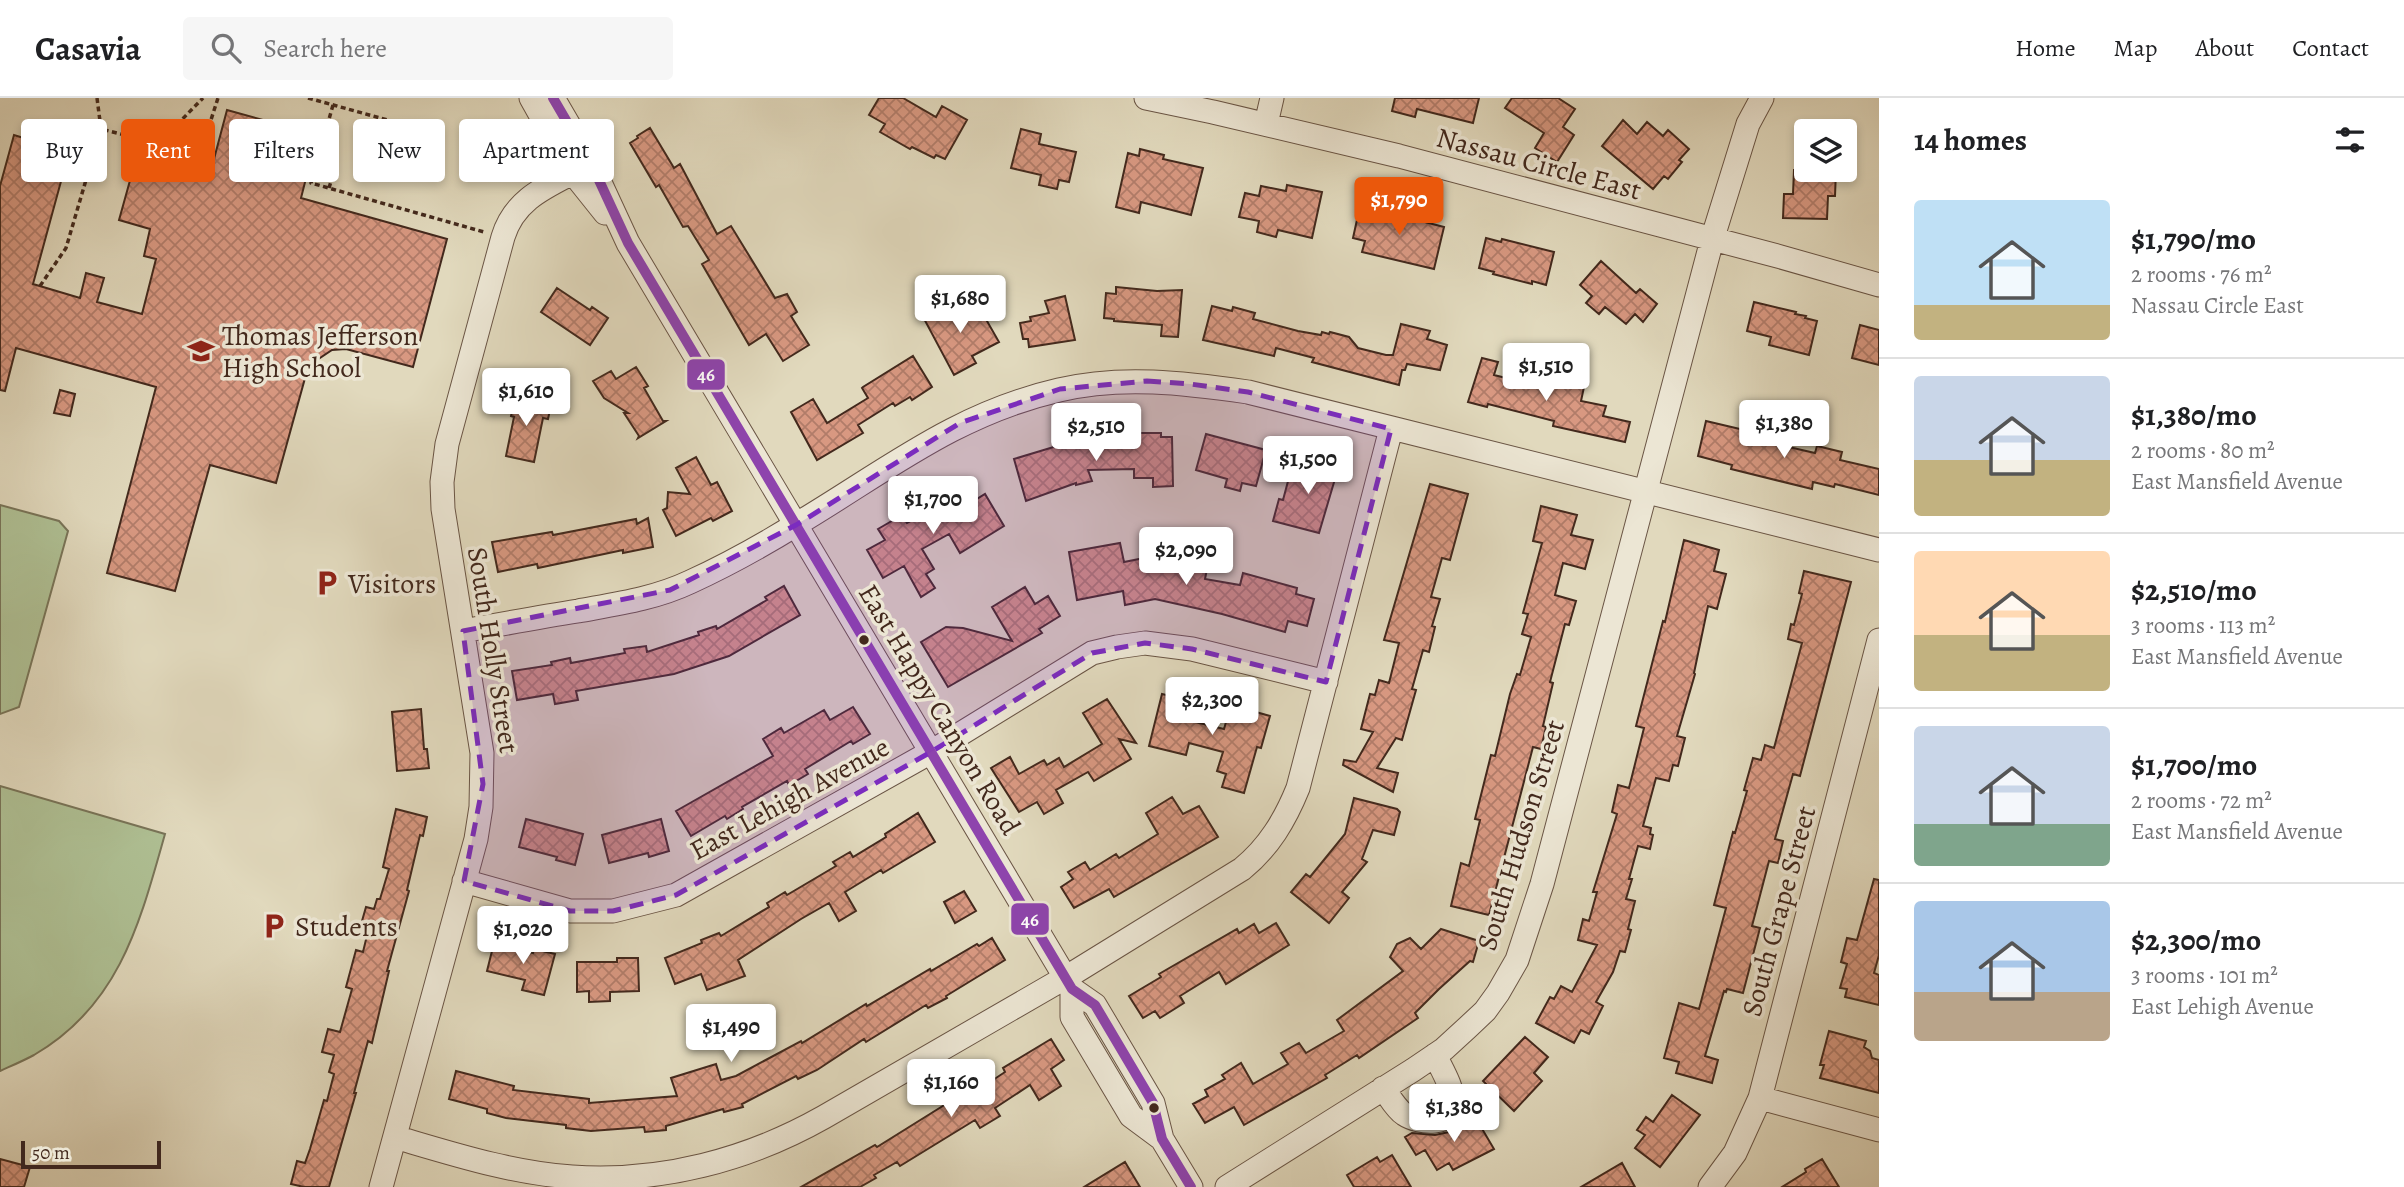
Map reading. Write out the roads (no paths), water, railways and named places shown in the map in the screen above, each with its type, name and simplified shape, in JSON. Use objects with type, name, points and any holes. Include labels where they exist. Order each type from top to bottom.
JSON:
[{"type":"street","name":"Nassau Circle East","points":[[1146,98],[1239,108],[1266,124],[1399,156],[1879,285]]},
{"type":"street","points":[[1266,124],[1272,98]]},
{"type":"street","name":"South Hudson Street","points":[[1227,1187],[1435,1055],[1485,1011],[1517,960],[1528,930],[1712,240],[1748,124],[1762,98]]},
{"type":"street","name":"East Happy Canyon Road","points":[[539,99],[551,119]]},
{"type":"street","name":"South Holly Street","points":[[382,1187],[476,839],[483,784],[482,753],[443,509],[443,467],[452,422],[511,216],[527,199],[557,182]]},
{"type":"street","name":"East Happy Canyon Road","points":[[591,182],[1069,983],[1095,1005],[1147,1092],[1153,1103],[1162,1139],[1191,1187]]},
{"type":"street","points":[[463,631],[650,597],[690,582],[796,525],[921,445],[960,424],[1001,406],[1060,389],[1104,383],[1146,381],[1248,392],[1879,550]]},
{"type":"street","points":[[395,1137],[465,1158],[573,1177],[655,1174],[714,1163],[793,1135],[1069,983],[1242,869],[1258,856],[1287,815],[1298,788],[1391,429]]},
{"type":"street","name":"South Grape Street","points":[[1710,1187],[1735,1153],[1760,1098],[1879,640]]},
{"type":"street","name":"East Lehigh Avenue","points":[[464,881],[570,911],[613,911],[676,895],[931,752],[1092,653],[1116,647],[1145,643],[1192,649],[1326,682]]},
{"type":"street","points":[[1383,1088],[1404,1114],[1434,1122],[1447,1118],[1452,1111],[1453,1101],[1449,1085],[1435,1055]]},
{"type":"street","points":[[1760,1098],[1879,1130]]},
{"type":"place","name":"Thomas Jefferson High School","points":[[201,351]]},
{"type":"place","name":"Visitors","points":[[327,583]]},
{"type":"place","name":"Students","points":[[274,926]]}]
